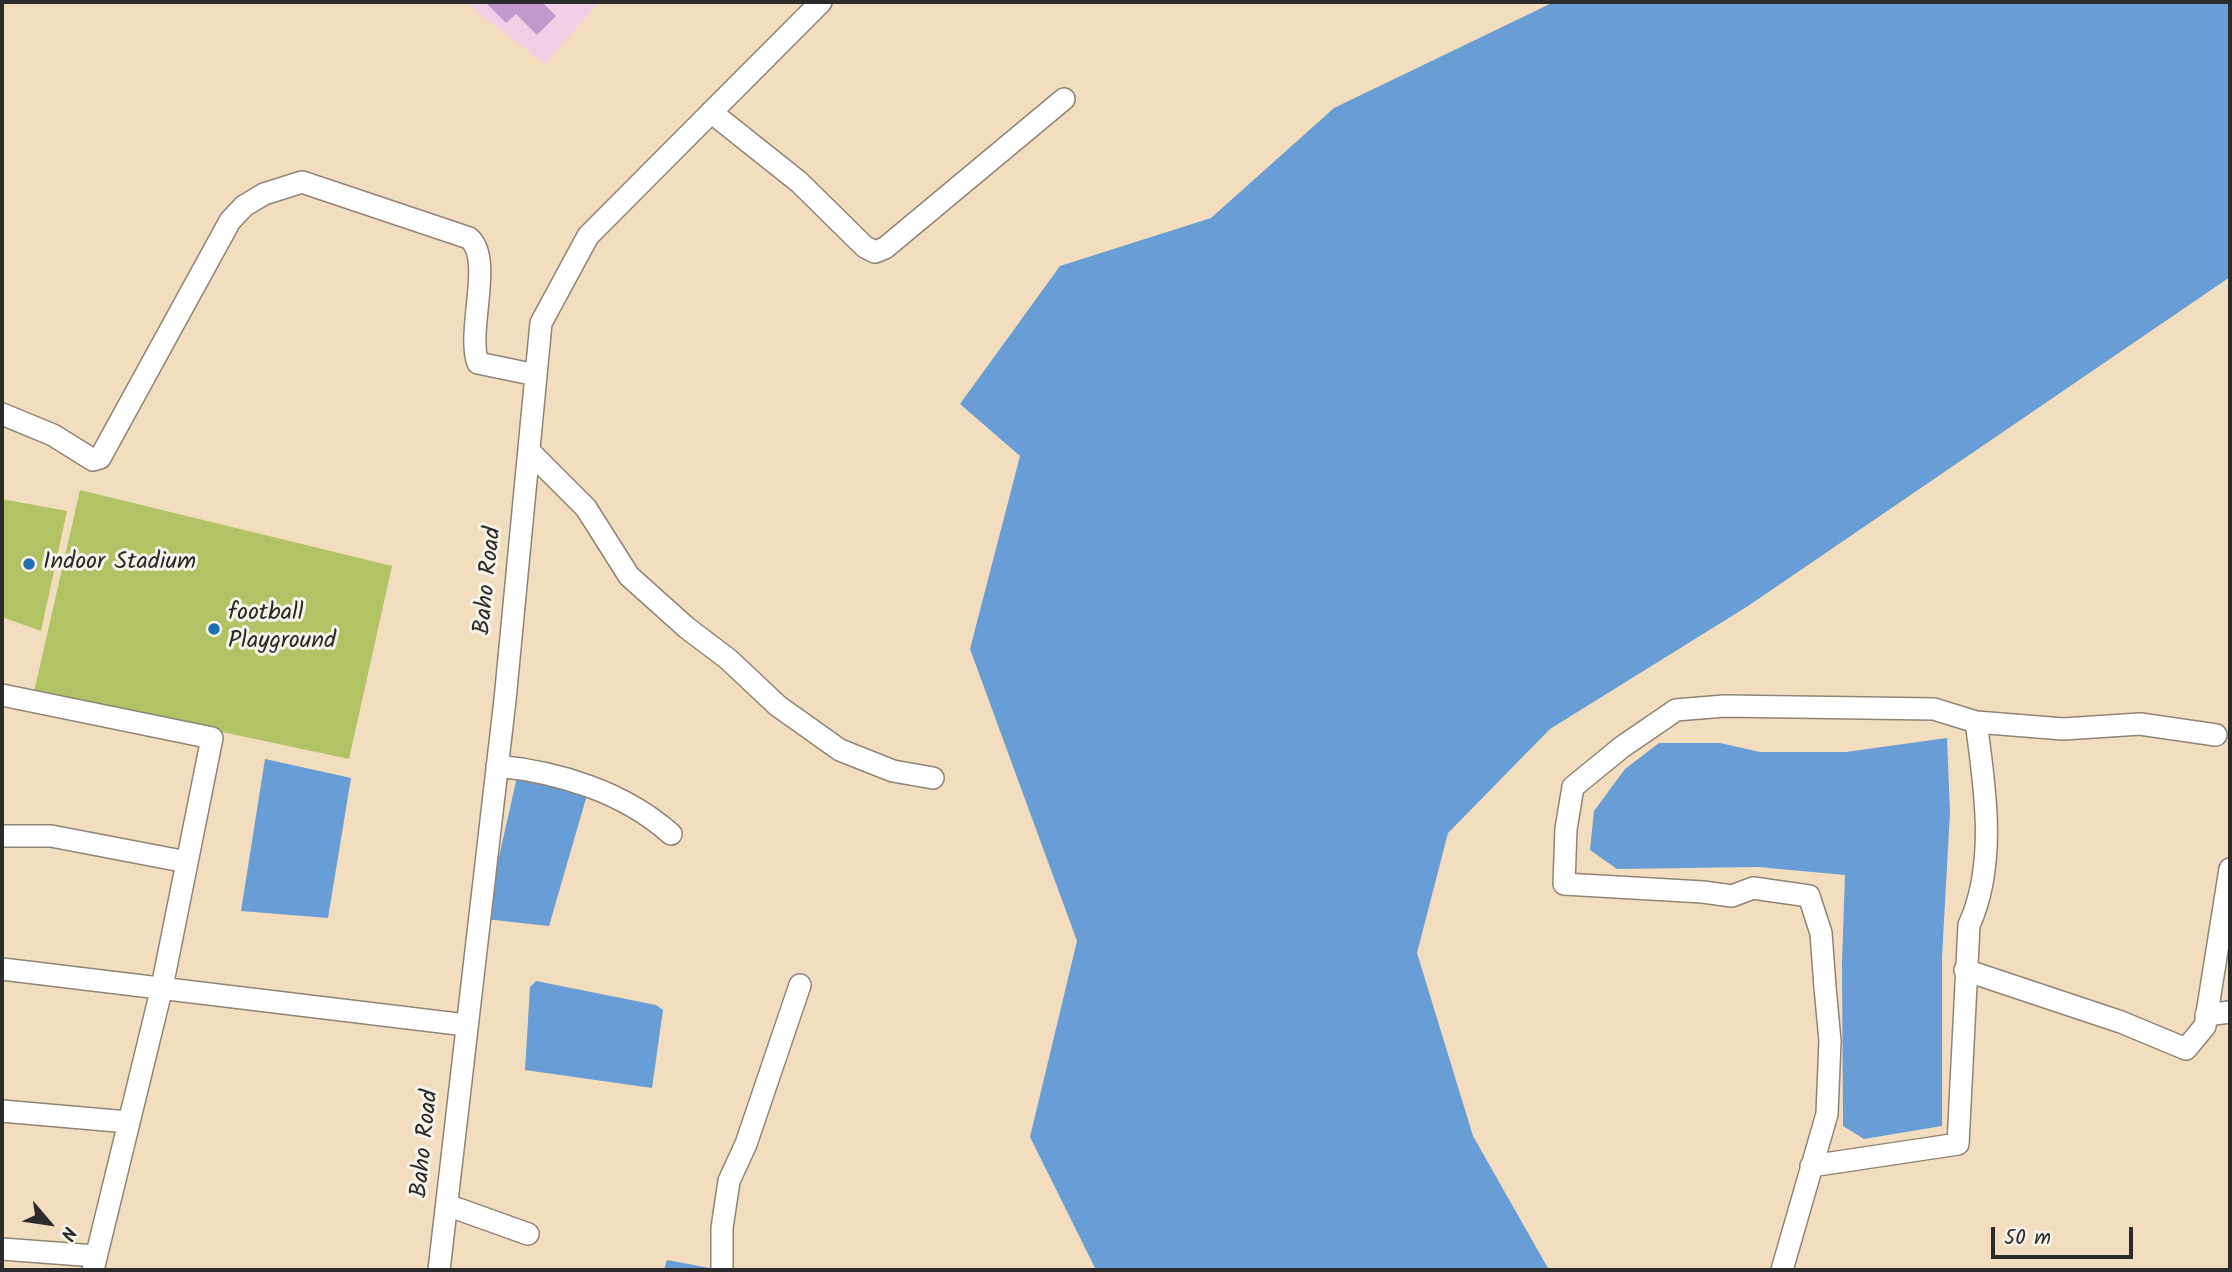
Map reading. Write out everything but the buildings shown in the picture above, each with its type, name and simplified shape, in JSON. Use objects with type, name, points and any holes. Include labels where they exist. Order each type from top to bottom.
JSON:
[{"type":"street","name":"Baho Road","points":[[439,1270],[497,766],[541,323],[588,236],[821,2]]},
{"type":"street","points":[[711,112],[799,182],[865,247],[875,252],[885,248],[1064,99]]},
{"type":"street","points":[[2,414],[53,435],[93,460],[100,458],[230,221],[244,206],[264,194],[302,182],[468,238],[476,248],[480,273],[475,323],[478,363],[536,374]]},
{"type":"street","points":[[529,451],[586,508],[629,576],[687,628],[728,659],[778,706],[840,750],[893,771],[933,778]]},
{"type":"street","points":[[2,695],[212,738],[162,988],[94,1263],[2,1249]]},
{"type":"street","points":[[1782,1270],[1826,1114],[1829,1041],[1821,933],[1809,896],[1753,888],[1732,896],[1564,884],[1566,829],[1573,787],[1622,747],[1676,710],[1724,706],[1934,709],[1976,722],[2063,729],[2140,724],[2216,735]]},
{"type":"street","points":[[1811,1167],[1958,1144],[1963,1087],[1961,1032],[1969,925],[1979,902],[1985,849],[1983,775],[1976,722]]},
{"type":"street","points":[[497,766],[534,771],[592,788],[645,812],[671,834]]},
{"type":"street","points":[[2,836],[51,836],[187,862]]},
{"type":"street","points":[[1965,970],[2121,1022],[2186,1049],[2205,1026],[2230,869]]},
{"type":"street","points":[[2,969],[466,1025]]},
{"type":"street","points":[[722,1270],[722,1228],[729,1181],[751,1132],[800,985]]},
{"type":"street","points":[[2206,1015],[2230,1012]]},
{"type":"street","points":[[2,1111],[128,1122]]},
{"type":"street","points":[[447,1205],[528,1234]]},
{"type":"shaded area","points":[[465,2],[599,2],[545,64]]},
{"type":"green space","name":"football Playground","points":[[80,490],[392,566],[349,759],[34,692]]},
{"type":"green space","name":"Indoor Stadium","points":[[2,499],[67,511],[41,631],[2,617]]},
{"type":"water","points":[[1554,2],[2230,2],[2230,277],[1748,606],[1550,729],[1448,833],[1417,953],[1473,1136],[1549,1270],[1096,1270],[1030,1137],[1077,941],[970,649],[1020,456],[960,404],[1060,266],[1211,218],[1334,108]]},
{"type":"water","points":[[1947,738],[1950,812],[1942,957],[1942,1126],[1864,1139],[1843,1126],[1842,962],[1845,875],[1758,867],[1617,869],[1590,850],[1594,811],[1625,769],[1659,743],[1720,743],[1760,752],[1846,752]]},
{"type":"water","points":[[265,759],[351,778],[328,918],[241,911]]},
{"type":"water","points":[[517,777],[533,778],[587,795],[549,926],[485,919]]},
{"type":"water","points":[[536,981],[656,1005],[663,1010],[652,1088],[525,1070],[530,987]]},
{"type":"water","points":[[667,1260],[715,1269],[716,1270],[664,1270]]},
{"type":"place","name":"Indoor Stadium","points":[[29,564]]},
{"type":"place","name":"football Playground","points":[[214,629]]}]
